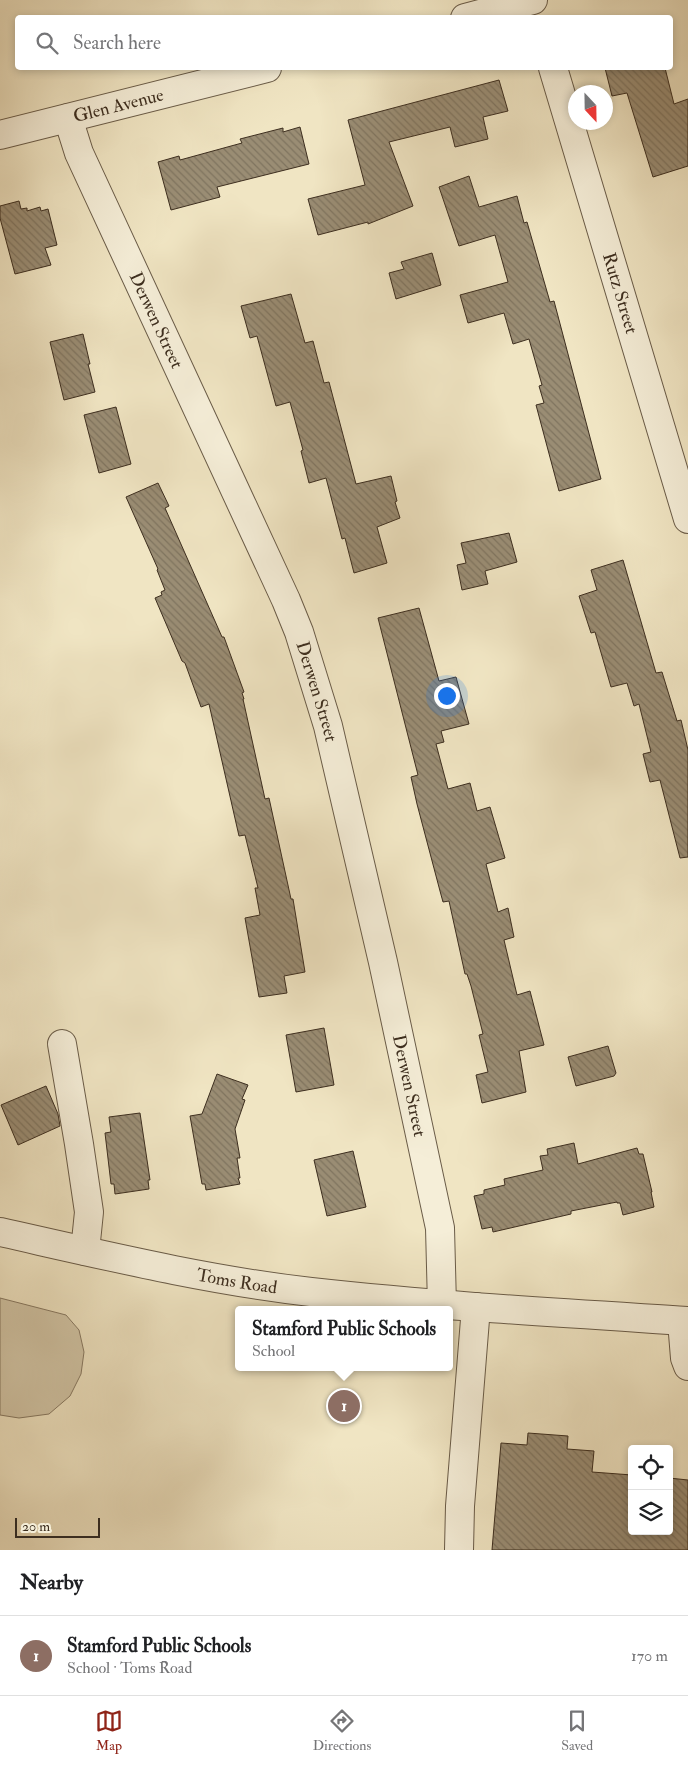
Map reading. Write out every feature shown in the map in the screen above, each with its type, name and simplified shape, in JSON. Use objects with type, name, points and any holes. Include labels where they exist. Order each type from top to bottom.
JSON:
[{"type":"street","points":[[483,15],[530,7]]},
{"type":"street","name":"Glen Avenue","points":[[0,135],[259,70]]},
{"type":"street","name":"Rutz Street","points":[[554,70],[688,519]]},
{"type":"street","name":"Derwen Street","points":[[68,118],[79,153],[286,600],[299,632],[328,726],[383,962],[440,1228],[442,1305]]},
{"type":"street","points":[[62,1044],[89,1212],[85,1251]]},
{"type":"street","name":"Toms Road","points":[[0,1232],[189,1273],[300,1290],[442,1305],[685,1321]]},
{"type":"street","points":[[459,1550],[460,1506],[476,1307]]},
{"type":"street","points":[[685,1321],[685,1358],[688,1366]]},
{"type":"shaded area","points":[[0,1298],[66,1315],[79,1330],[84,1352],[81,1374],[70,1396],[49,1414],[19,1418],[0,1415]]},
{"type":"building","points":[[606,70],[666,70],[674,104],[688,99],[688,166],[653,177],[627,93],[613,96],[613,85],[609,85]]},
{"type":"building","points":[[499,80],[508,111],[483,117],[488,139],[455,147],[450,127],[389,142],[413,206],[368,224],[368,222],[318,235],[308,199],[365,185],[348,120]]},
{"type":"building","points":[[300,127],[309,164],[217,187],[220,197],[171,210],[158,162],[179,156],[180,160],[242,143],[240,139],[283,128],[283,132]]},
{"type":"building","points":[[469,176],[479,207],[517,196],[524,223],[527,222],[550,302],[554,301],[601,479],[559,491],[536,405],[544,403],[539,386],[542,385],[529,339],[513,344],[504,313],[468,323],[460,295],[508,282],[495,235],[459,246],[439,187]]},
{"type":"building","points":[[19,201],[21,209],[27,208],[27,211],[40,207],[41,211],[48,209],[57,245],[45,248],[51,265],[15,274],[0,218],[0,206]]},
{"type":"building","points":[[432,253],[441,285],[396,299],[389,273],[404,269],[401,262]]},
{"type":"building","points":[[291,294],[305,343],[313,341],[324,383],[329,382],[356,484],[391,476],[397,501],[395,502],[400,518],[377,527],[387,563],[354,573],[345,538],[342,539],[326,478],[309,483],[301,451],[303,450],[290,402],[276,406],[257,336],[250,338],[241,306]]},
{"type":"building","points":[[83,334],[95,392],[64,400],[50,342]]},
{"type":"building","points":[[116,407],[131,464],[99,473],[84,415]]},
{"type":"building","points":[[158,483],[169,506],[165,508],[222,637],[224,637],[244,692],[242,693],[243,699],[265,799],[269,798],[291,899],[293,899],[305,972],[284,976],[287,993],[259,997],[245,918],[260,915],[255,888],[258,888],[245,835],[239,836],[209,704],[201,707],[185,663],[182,661],[155,598],[162,595],[161,592],[165,590],[158,569],[126,497]]},
{"type":"building","points":[[509,533],[517,562],[485,571],[488,584],[462,590],[457,565],[466,563],[461,543]]},
{"type":"building","points":[[623,560],[656,673],[662,672],[677,721],[681,720],[688,750],[688,857],[680,858],[660,780],[650,782],[643,754],[651,752],[639,704],[634,706],[627,683],[611,687],[595,632],[591,633],[579,596],[597,590],[591,570]]},
{"type":"building","points":[[419,608],[439,681],[456,677],[469,724],[441,731],[444,742],[436,744],[448,789],[470,783],[477,811],[490,807],[505,858],[486,864],[498,912],[508,908],[514,937],[504,940],[517,995],[530,991],[544,1045],[519,1051],[526,1092],[482,1103],[476,1075],[488,1072],[479,1035],[483,1034],[471,986],[467,974],[465,974],[449,901],[443,902],[417,804],[411,777],[418,775],[378,618]]},
{"type":"building","points":[[324,1028],[334,1085],[296,1092],[286,1035]]},
{"type":"building","points":[[608,1046],[616,1073],[614,1076],[576,1086],[568,1057]]},
{"type":"building","points":[[217,1074],[248,1085],[242,1099],[245,1100],[235,1129],[240,1158],[237,1158],[240,1184],[206,1190],[205,1184],[202,1184],[190,1116],[202,1114]]},
{"type":"building","points":[[46,1086],[58,1114],[60,1126],[18,1145],[1,1105]]},
{"type":"building","points":[[140,1113],[150,1180],[148,1180],[149,1189],[115,1194],[114,1184],[111,1184],[105,1133],[111,1132],[109,1117]]},
{"type":"building","points":[[574,1143],[578,1164],[637,1148],[639,1154],[643,1154],[654,1207],[623,1215],[620,1203],[617,1202],[571,1211],[571,1214],[493,1232],[492,1227],[482,1229],[474,1196],[484,1194],[484,1190],[505,1185],[504,1179],[543,1170],[540,1156],[548,1155],[547,1149]]},
{"type":"building","points":[[353,1151],[366,1207],[327,1216],[314,1160]]},
{"type":"building","points":[[528,1433],[568,1436],[567,1449],[594,1451],[592,1472],[628,1475],[628,1535],[673,1535],[673,1478],[688,1480],[688,1550],[492,1550],[501,1443],[527,1445]]},
{"type":"place","name":"Stamford Public Schools","points":[[344,1406]]}]
